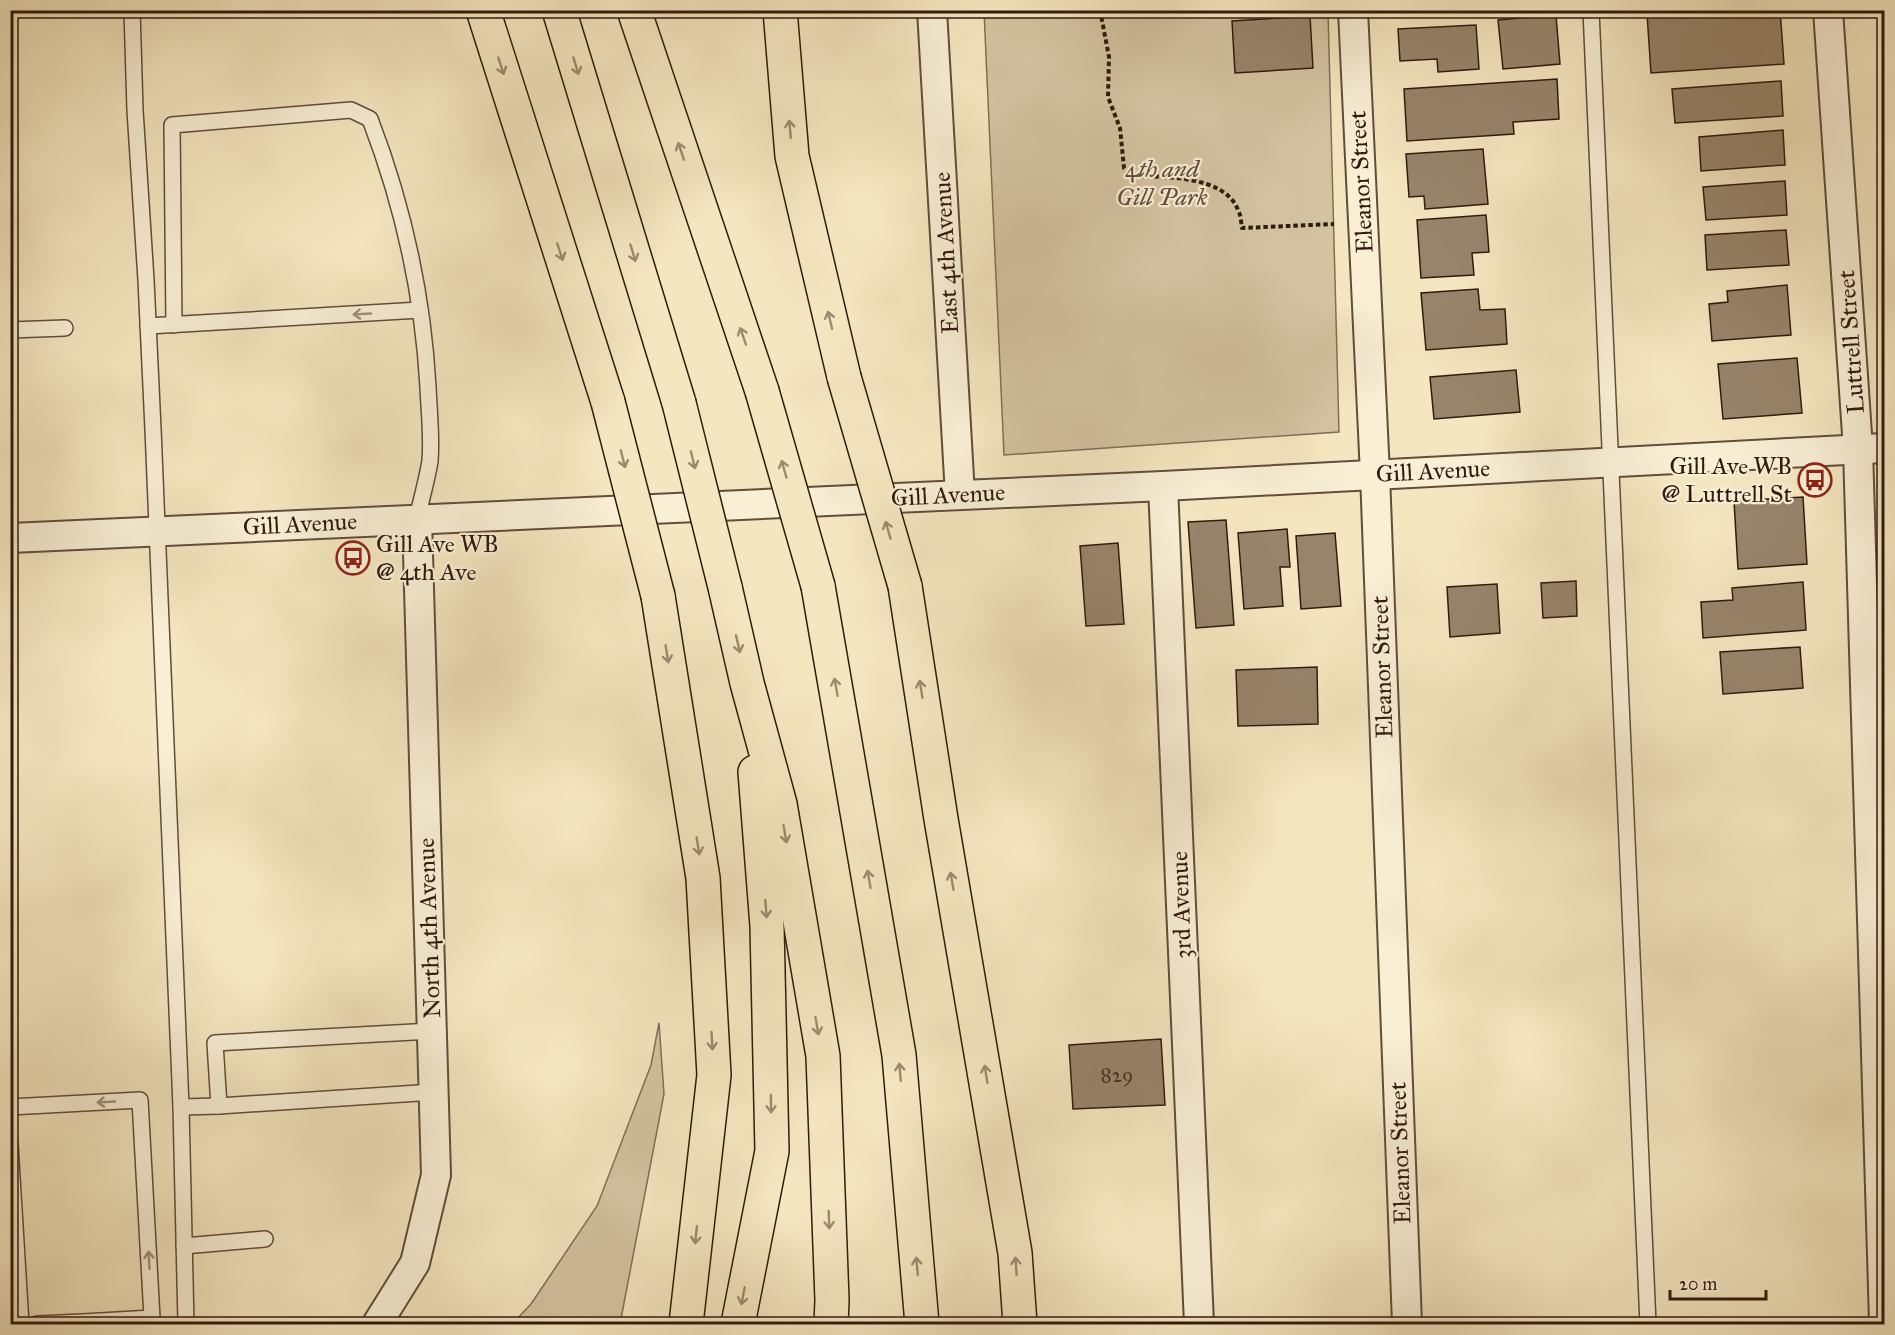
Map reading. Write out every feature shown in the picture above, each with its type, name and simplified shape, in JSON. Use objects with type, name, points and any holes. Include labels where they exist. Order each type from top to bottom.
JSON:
[{"type":"highway","points":[[483,10],[608,402],[658,596],[703,878],[714,1075],[686,1324]]},
{"type":"highway","points":[[559,10],[679,403],[747,683],[780,804],[822,1056],[832,1300],[831,1324]]},
{"type":"highway","points":[[634,10],[762,392],[818,586],[899,1055],[922,1324]]},
{"type":"highway","points":[[780,10],[792,156],[844,377],[904,586],[1013,1241],[1020,1324]]},
{"type":"highway","points":[[738,1324],[772,1151],[767,926],[747,683]]},
{"type":"street","name":"East 4th Avenue","points":[[932,10],[960,495]]},
{"type":"street","name":"Eleanor Street","points":[[1353,10],[1375,474],[1407,1324]]},
{"type":"street","name":"Luttrell Street","points":[[1828,10],[1871,448],[1884,1322]]},
{"type":"street","name":"Gill Avenue","points":[[10,538],[1163,486],[1871,448]]},
{"type":"street","name":"3rd Avenue","points":[[1163,486],[1199,1324]]},
{"type":"street","name":"North 4th Avenue","points":[[377,1324],[415,1263],[436,1175],[417,519]]},
{"type":"lane","points":[[132,10],[135,110],[148,326],[181,1107],[186,1324]]},
{"type":"lane","points":[[1591,10],[1648,1324]]},
{"type":"lane","points":[[174,325],[172,125],[351,110],[370,119],[383,152],[412,261],[425,339],[430,414],[430,460],[417,519]]},
{"type":"lane","points":[[148,326],[420,310]]},
{"type":"lane","points":[[10,330],[65,328]]},
{"type":"lane","points":[[219,1106],[215,1043],[432,1031]]},
{"type":"lane","points":[[181,1107],[434,1092]]},
{"type":"lane","points":[[10,1107],[140,1100],[152,1318],[38,1324]]},
{"type":"lane","points":[[10,1144],[14,1254],[21,1324]]},
{"type":"lane","points":[[184,1245],[265,1239]]},
{"type":"path","points":[[1100,10],[1109,57],[1108,97],[1120,128],[1124,168],[1132,176],[1177,177],[1225,192],[1238,209],[1242,228],[1363,222]]},
{"type":"green space","name":"4th and Gill Park","points":[[984,11],[1328,11],[1339,432],[1004,455]]},
{"type":"green space","points":[[659,1023],[664,1094],[620,1324],[512,1324],[531,1304],[597,1206],[651,1065]]},
{"type":"building","points":[[1697,10],[1780,10],[1784,64],[1651,73],[1647,14]]},
{"type":"building","points":[[1556,15],[1560,64],[1503,69],[1498,20]]},
{"type":"building","points":[[1310,16],[1313,68],[1235,73],[1232,21]]},
{"type":"building","points":[[1476,25],[1479,69],[1438,72],[1437,59],[1400,61],[1398,29]]},
{"type":"building","points":[[1557,79],[1559,119],[1513,122],[1514,134],[1407,141],[1404,89]]},
{"type":"building","points":[[1781,81],[1783,116],[1675,123],[1672,89]]},
{"type":"building","points":[[1783,130],[1785,165],[1701,171],[1699,137]]},
{"type":"building","points":[[1483,149],[1488,204],[1425,209],[1424,196],[1409,197],[1406,154]]},
{"type":"building","points":[[1785,181],[1787,215],[1706,220],[1703,187]]},
{"type":"building","points":[[1486,215],[1489,252],[1472,253],[1474,275],[1421,278],[1417,220]]},
{"type":"building","points":[[1786,230],[1789,265],[1707,270],[1705,235]]},
{"type":"building","points":[[1787,285],[1791,335],[1712,341],[1709,304],[1728,302],[1727,291]]},
{"type":"building","points":[[1478,289],[1480,310],[1505,309],[1507,344],[1426,350],[1421,293]]},
{"type":"building","points":[[1797,358],[1802,413],[1723,419],[1718,364]]},
{"type":"building","points":[[1516,370],[1520,412],[1434,419],[1430,377]]},
{"type":"building","points":[[1803,497],[1807,564],[1738,569],[1734,501]]},
{"type":"building","points":[[1226,520],[1234,625],[1196,628],[1188,522]]},
{"type":"building","points":[[1287,529],[1290,567],[1280,567],[1283,606],[1244,609],[1238,533]]},
{"type":"building","points":[[1335,533],[1341,606],[1301,609],[1296,536]]},
{"type":"building","points":[[1118,543],[1124,624],[1086,626],[1080,546]]},
{"type":"building","points":[[1576,581],[1577,616],[1543,618],[1541,583]]},
{"type":"building","points":[[1803,582],[1806,630],[1703,638],[1701,602],[1733,600],[1732,588]]},
{"type":"building","points":[[1497,584],[1500,633],[1450,637],[1447,587]]},
{"type":"building","points":[[1800,647],[1803,688],[1723,694],[1720,652]]},
{"type":"building","points":[[1317,667],[1318,724],[1238,726],[1236,670]]},
{"type":"building","points":[[1161,1039],[1165,1105],[1073,1109],[1069,1045]]},
{"type":"place","name":"Gill Ave WB @ Luttrell St","points":[[1815,480]]},
{"type":"place","name":"Gill Ave WB @ 4th Ave","points":[[353,558]]}]
